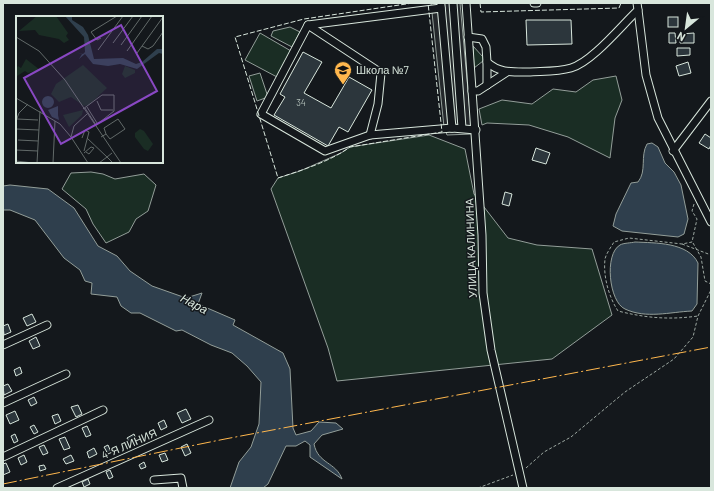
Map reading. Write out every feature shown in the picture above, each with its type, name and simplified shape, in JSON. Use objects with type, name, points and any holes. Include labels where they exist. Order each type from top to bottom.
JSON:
[{"type":"street","points":[[453,3],[462,128]]},
{"type":"street","name":"УЛИЦА КАЛИНИНА","points":[[466,3],[476,130],[482,235],[483,294],[488,331],[523,488]]},
{"type":"street","points":[[308,25],[441,5],[452,128]]},
{"type":"street","points":[[487,62],[493,67],[507,72],[571,68],[586,61],[638,6]]},
{"type":"street","points":[[638,6],[646,75],[658,118],[711,222]]},
{"type":"street","points":[[308,25],[261,114],[325,151],[370,135],[452,128],[476,130]]},
{"type":"street","points":[[308,25],[380,73],[378,104],[370,135]]},
{"type":"street","points":[[468,37],[482,39],[486,47],[488,85]]},
{"type":"street","points":[[472,91],[478,91],[507,72]]},
{"type":"street","points":[[674,151],[711,101]]},
{"type":"street","points":[[3,346],[47,325]]},
{"type":"street","points":[[3,403],[66,374]]},
{"type":"street","points":[[3,456],[103,410]]},
{"type":"street","name":"4-Я ЛИНИЯ","points":[[57,488],[209,420]]},
{"type":"street","points":[[154,480],[181,478],[182,488]]},
{"type":"path","points":[[696,194],[692,211],[697,219],[692,242],[700,257],[705,281],[711,284]]},
{"type":"path","points":[[698,316],[680,319],[643,318],[618,311],[610,299],[605,258],[614,242],[628,238],[682,244],[711,255]]},
{"type":"path","points":[[682,244],[692,242]]},
{"type":"path","points":[[478,488],[520,473],[544,452],[571,437],[625,392],[674,359],[693,337],[698,316],[711,290]]},
{"type":"green space","points":[[290,27],[300,32],[292,47],[271,36],[273,31]]},
{"type":"green space","points":[[260,33],[291,51],[277,77],[245,60]]},
{"type":"green space","points":[[473,46],[483,57],[483,61],[474,68]]},
{"type":"green space","points":[[260,73],[268,97],[257,101],[249,76]]},
{"type":"green space","points":[[616,76],[622,100],[615,118],[610,158],[568,137],[529,125],[487,123],[482,125],[479,109],[502,100],[532,104],[553,89],[576,92],[593,80]]},
{"type":"green space","points":[[429,135],[465,149],[474,194],[508,238],[537,245],[592,249],[612,315],[552,359],[337,381],[328,348],[271,189],[278,178],[300,171],[341,153],[350,147]]},
{"type":"green space","points":[[91,172],[103,174],[115,179],[144,174],[156,185],[148,211],[136,219],[129,232],[106,243],[93,224],[86,209],[62,189],[71,173]]},
{"type":"shaded area","points":[[431,3],[460,3],[472,134],[447,135],[444,127]]},
{"type":"water","points":[[652,143],[658,147],[665,163],[674,172],[681,185],[688,219],[684,234],[678,237],[622,231],[613,226],[616,214],[631,183],[638,182],[641,178],[645,149],[647,144]]},
{"type":"water","name":"Нара","points":[[10,185],[48,189],[74,208],[98,246],[117,256],[130,271],[152,286],[186,298],[202,293],[198,304],[235,320],[233,325],[283,353],[290,369],[293,428],[296,435],[311,431],[319,422],[336,423],[343,429],[322,435],[314,444],[319,456],[336,469],[342,479],[310,457],[310,445],[305,441],[296,446],[286,446],[268,484],[263,488],[230,488],[239,462],[251,447],[259,424],[261,382],[247,366],[232,353],[211,345],[182,330],[176,331],[140,313],[131,313],[121,306],[117,297],[91,294],[92,283],[85,281],[80,270],[64,258],[35,220],[10,210],[3,210],[3,186]]},
{"type":"water","points":[[635,242],[679,247],[693,256],[698,263],[697,304],[692,311],[641,314],[625,309],[620,305],[615,297],[610,278],[612,258],[615,250],[620,245]]},
{"type":"building","points":[[668,17],[678,17],[678,27],[668,27]]},
{"type":"building","points":[[526,20],[571,20],[572,44],[527,45]]},
{"type":"building","points":[[669,33],[675,33],[676,43],[669,43]]},
{"type":"building","points":[[694,33],[694,43],[680,43],[680,34]]},
{"type":"building","points":[[677,48],[690,48],[690,55],[677,56]]},
{"type":"building","points":[[303,52],[322,62],[304,93],[331,108],[349,77],[372,90],[348,132],[339,127],[328,146],[274,115],[285,97],[280,94]]},
{"type":"building","points":[[688,62],[691,73],[679,76],[676,66]]},
{"type":"building","points":[[705,134],[711,138],[711,145],[709,149],[699,143]]},
{"type":"building","points":[[536,148],[550,153],[546,164],[532,160]]},
{"type":"building","points":[[505,192],[512,194],[509,206],[502,204]]},
{"type":"building","points":[[32,314],[36,322],[27,326],[23,318]]},
{"type":"building","points":[[8,324],[11,332],[4,335],[3,326]]},
{"type":"building","points":[[36,337],[40,346],[33,349],[29,341]]},
{"type":"building","points":[[20,367],[22,373],[16,376],[14,370]]},
{"type":"building","points":[[8,384],[12,391],[4,395],[3,386]]},
{"type":"building","points":[[34,397],[37,403],[31,406],[28,400]]},
{"type":"building","points":[[78,405],[82,414],[76,417],[71,407]]},
{"type":"building","points":[[186,409],[191,419],[182,423],[177,413]]},
{"type":"building","points":[[15,411],[19,420],[10,424],[6,415]]},
{"type":"building","points":[[58,414],[61,421],[55,424],[52,416]]},
{"type":"building","points":[[164,420],[167,427],[161,430],[158,423]]},
{"type":"building","points":[[34,425],[38,432],[34,434],[30,427]]},
{"type":"building","points":[[87,426],[91,435],[86,437],[82,428]]},
{"type":"building","points":[[15,434],[18,441],[14,443],[11,436]]},
{"type":"building","points":[[134,434],[137,441],[130,444],[127,438]]},
{"type":"building","points":[[65,437],[70,448],[64,450],[59,439]]},
{"type":"building","points":[[187,444],[191,453],[185,456],[181,447]]},
{"type":"building","points":[[44,445],[48,453],[43,455],[39,447]]},
{"type":"building","points":[[108,445],[111,452],[108,454],[104,447]]},
{"type":"building","points":[[94,448],[97,454],[89,458],[87,452]]},
{"type":"building","points":[[165,453],[168,460],[162,462],[159,455]]},
{"type":"building","points":[[24,455],[27,462],[21,465],[18,458]]},
{"type":"building","points":[[71,455],[74,461],[66,464],[63,459]]},
{"type":"building","points":[[144,462],[146,467],[141,469],[139,465]]},
{"type":"building","points":[[6,463],[10,472],[3,475],[3,464]]},
{"type":"building","points":[[44,465],[46,469],[40,471],[39,466]]},
{"type":"building","points":[[110,470],[113,477],[109,479],[106,472]]},
{"type":"building","points":[[88,479],[90,484],[84,487],[82,482]]},
{"type":"fence","points":[[413,3],[304,19],[235,37],[278,178],[306,169],[350,147],[442,132],[428,3]]},
{"type":"fence","points":[[480,3],[481,12],[619,8],[621,3]]},
{"type":"power","points":[[3,484],[225,439],[711,347]]},
{"type":"place","name":"Школа №7","points":[[343,85]]}]
